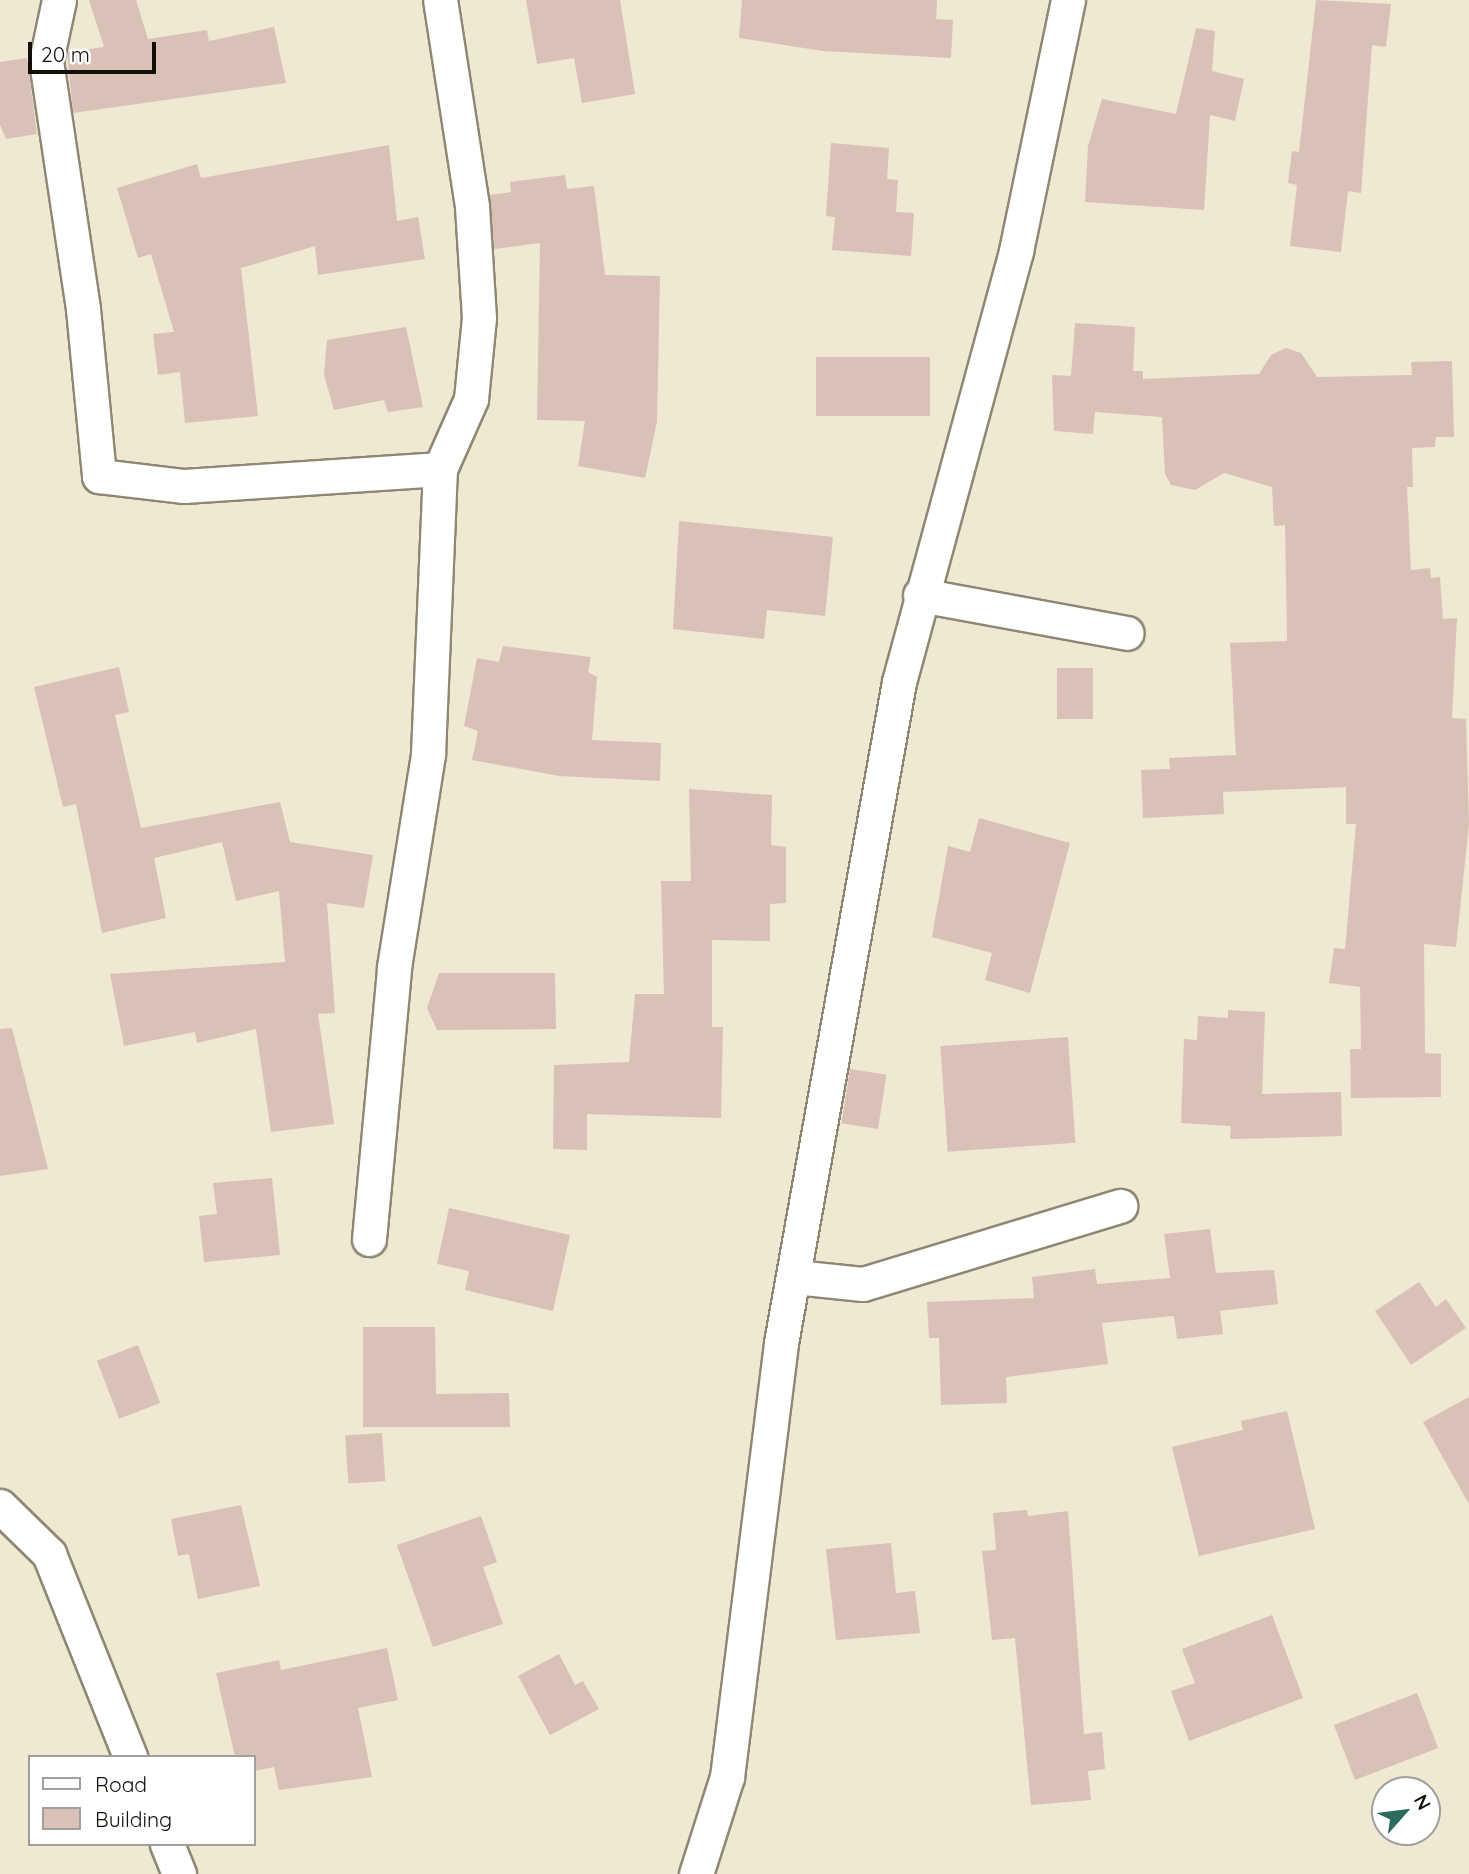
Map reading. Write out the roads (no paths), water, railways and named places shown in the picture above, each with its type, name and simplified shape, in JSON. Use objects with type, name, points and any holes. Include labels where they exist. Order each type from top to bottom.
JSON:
[{"type":"street","points":[[59,0],[46,61],[83,309],[99,476],[184,486],[440,469]]},
{"type":"street","points":[[369,1239],[394,967],[428,754],[440,469],[471,399],[479,318],[472,206],[440,0]]},
{"type":"street","points":[[696,1874],[727,1777],[766,1442],[899,682],[920,595],[1016,251],[1068,0]]},
{"type":"street","points":[[920,595],[1127,634]]},
{"type":"street","points":[[794,1277],[863,1284],[1120,1206]]},
{"type":"street","points":[[0,1507],[49,1554],[129,1755]]},
{"type":"street","points":[[168,1846],[179,1874]]}]
